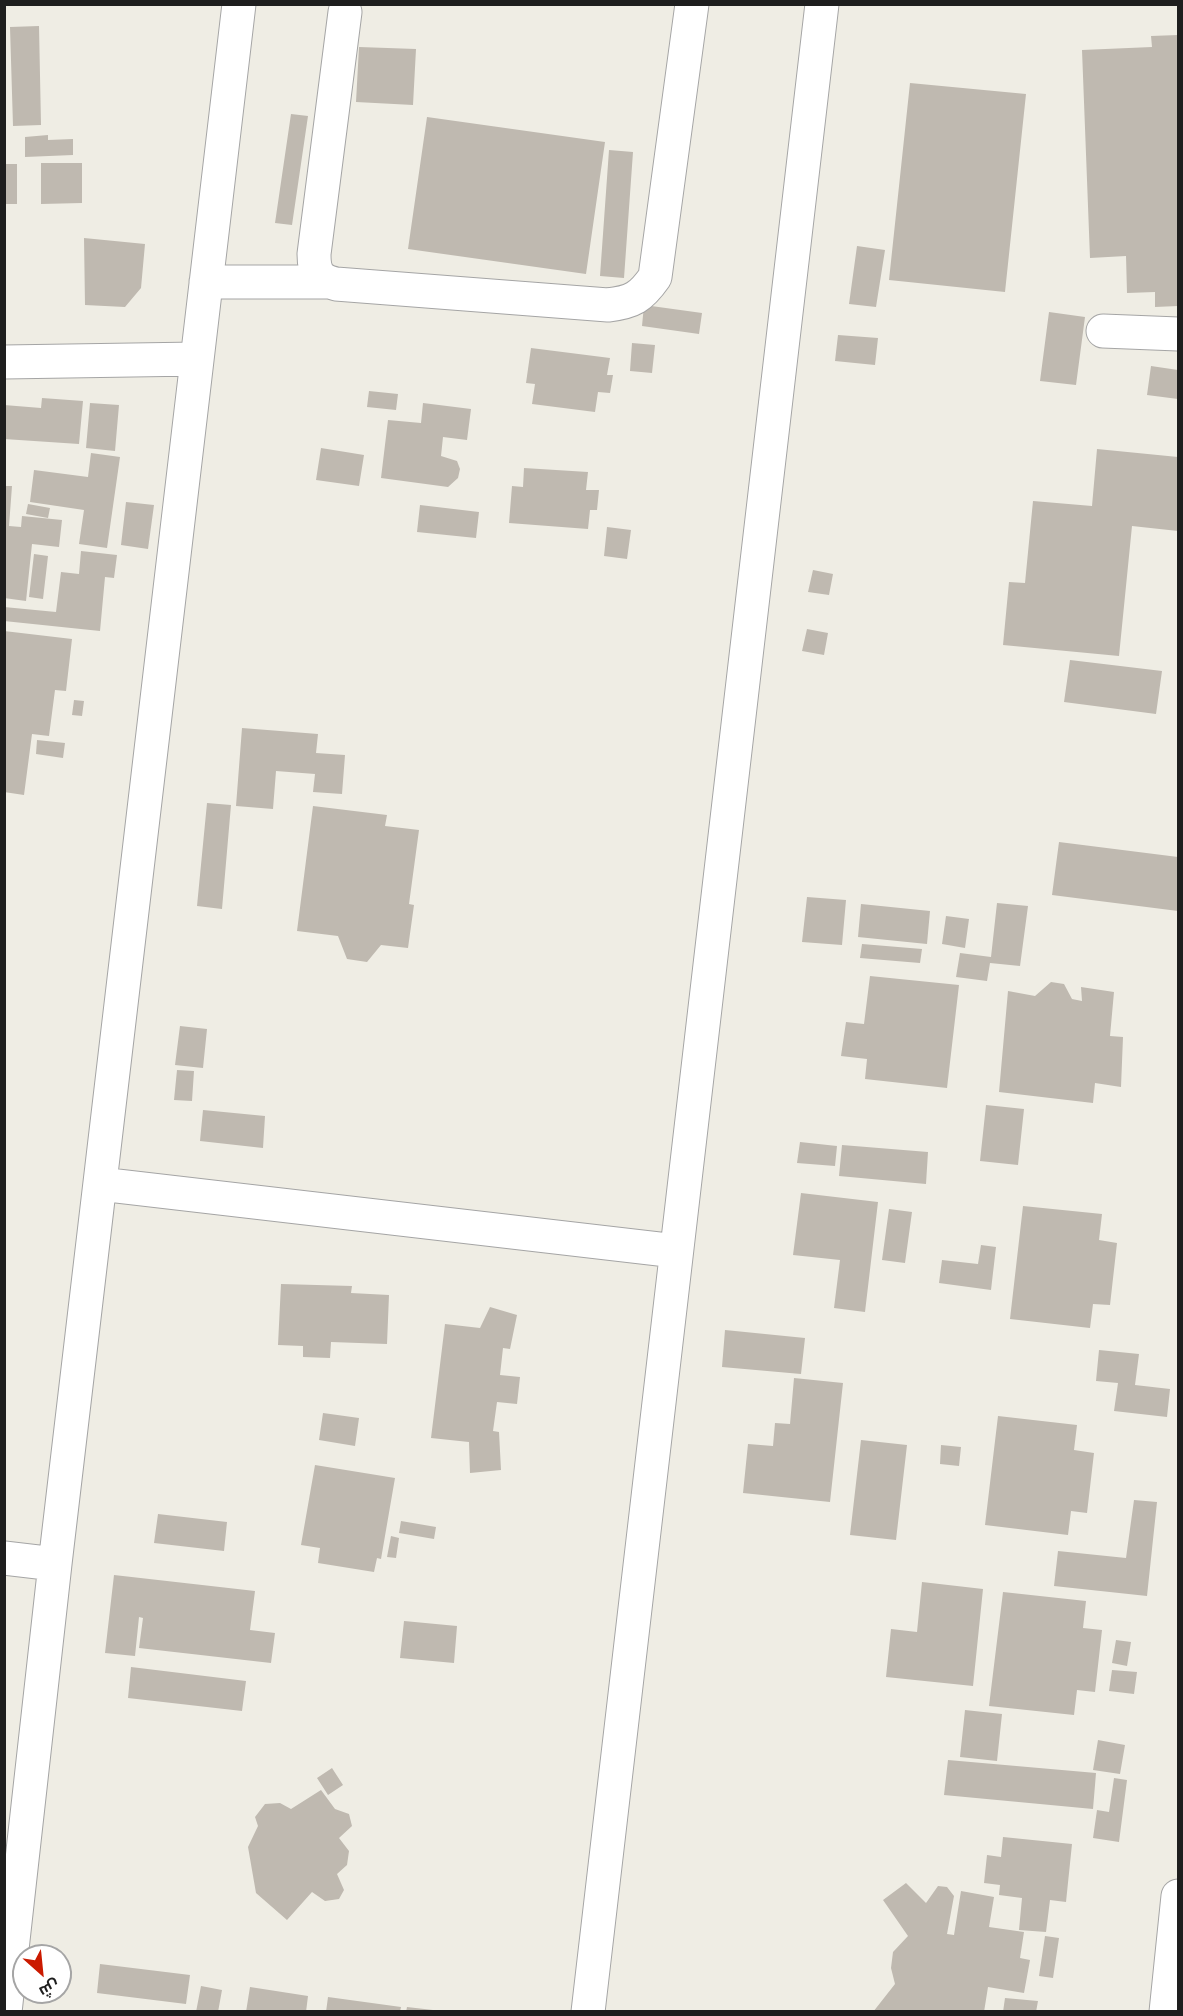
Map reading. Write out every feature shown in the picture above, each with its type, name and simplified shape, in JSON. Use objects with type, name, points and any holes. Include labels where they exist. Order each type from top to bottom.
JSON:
[{"type":"street","points":[[5,2012],[55,1564],[238,4]]},
{"type":"street","points":[[206,282],[326,282],[608,305],[627,302],[644,292],[655,277],[692,4]]},
{"type":"street","points":[[588,2012],[822,4]]},
{"type":"street","points":[[326,282],[317,275],[314,254],[345,12]]},
{"type":"street","points":[[1103,331],[1179,334]]},
{"type":"street","points":[[4,362],[197,359]]},
{"type":"street","points":[[100,1184],[676,1251]]},
{"type":"street","points":[[4,1558],[55,1564]]},
{"type":"street","points":[[1166,2012],[1179,1896]]},
{"type":"building","points":[[39,26],[41,125],[13,126],[10,27]]},
{"type":"building","points":[[1178,35],[1178,306],[1155,307],[1155,292],[1127,293],[1126,256],[1090,258],[1082,50],[1152,47],[1151,36]]},
{"type":"building","points":[[359,47],[416,49],[413,105],[356,102]]},
{"type":"building","points":[[910,83],[1026,94],[1005,292],[889,280]]},
{"type":"building","points":[[291,114],[308,116],[292,225],[275,223]]},
{"type":"building","points":[[427,117],[605,142],[586,274],[408,249]]},
{"type":"building","points":[[48,135],[48,140],[73,139],[73,155],[25,157],[25,137]]},
{"type":"building","points":[[609,150],[633,152],[624,278],[600,276]]},
{"type":"building","points":[[41,163],[82,163],[82,203],[41,204]]},
{"type":"building","points":[[4,164],[17,164],[17,204],[4,204]]},
{"type":"building","points":[[84,238],[145,244],[141,288],[125,307],[85,305]]},
{"type":"building","points":[[857,246],[885,250],[876,307],[849,304]]},
{"type":"building","points":[[644,305],[702,313],[699,334],[642,326]]},
{"type":"building","points":[[1049,312],[1085,317],[1076,385],[1040,381]]},
{"type":"building","points":[[838,335],[878,338],[875,365],[835,361]]},
{"type":"building","points":[[632,343],[655,345],[652,373],[630,371]]},
{"type":"building","points":[[531,348],[610,358],[607,375],[613,375],[610,393],[598,392],[595,412],[532,404],[535,384],[526,383]]},
{"type":"building","points":[[1151,366],[1178,370],[1178,399],[1147,395]]},
{"type":"building","points":[[369,391],[398,394],[396,410],[367,407]]},
{"type":"building","points":[[42,398],[83,401],[79,444],[4,439],[4,405],[41,408]]},
{"type":"building","points":[[90,403],[119,405],[115,451],[86,448]]},
{"type":"building","points":[[423,403],[471,409],[467,440],[443,437],[441,456],[457,461],[460,469],[458,478],[448,487],[381,478],[388,420],[421,423]]},
{"type":"building","points":[[321,448],[364,455],[359,486],[316,480]]},
{"type":"building","points":[[1097,449],[1178,457],[1178,531],[1132,526],[1119,656],[1003,645],[1009,582],[1025,583],[1033,501],[1092,506]]},
{"type":"building","points":[[91,453],[120,457],[107,548],[79,544],[84,510],[30,502],[34,470],[88,477]]},
{"type":"building","points":[[524,468],[588,472],[586,490],[599,490],[597,510],[590,510],[588,529],[509,523],[512,486],[523,487]]},
{"type":"building","points":[[4,486],[12,486],[9,526],[21,527],[22,516],[62,520],[59,547],[32,544],[26,601],[4,598]]},
{"type":"building","points":[[126,502],[154,505],[148,549],[121,545]]},
{"type":"building","points":[[28,504],[50,508],[48,518],[26,514]]},
{"type":"building","points":[[420,505],[479,512],[476,538],[417,532]]},
{"type":"building","points":[[607,527],[631,530],[627,559],[604,556]]},
{"type":"building","points":[[81,551],[117,555],[114,578],[105,577],[100,631],[4,621],[4,607],[56,612],[61,572],[79,574]]},
{"type":"building","points":[[34,554],[48,556],[43,599],[29,597]]},
{"type":"building","points":[[813,570],[833,574],[829,595],[808,592]]},
{"type":"building","points":[[807,629],[828,633],[824,655],[802,651]]},
{"type":"building","points":[[4,631],[72,639],[66,691],[55,690],[49,736],[32,734],[24,795],[4,792]]},
{"type":"building","points":[[1070,660],[1162,671],[1156,714],[1064,702]]},
{"type":"building","points":[[74,700],[84,701],[82,716],[72,715]]},
{"type":"building","points":[[242,728],[318,734],[316,753],[345,755],[342,794],[313,792],[315,774],[276,771],[273,809],[236,806]]},
{"type":"building","points":[[37,740],[65,743],[63,758],[36,754]]},
{"type":"building","points":[[207,803],[231,805],[222,909],[197,906]]},
{"type":"building","points":[[313,806],[387,815],[385,826],[419,830],[409,904],[414,905],[408,948],[381,945],[367,962],[347,959],[338,936],[297,931]]},
{"type":"building","points":[[1059,842],[1178,857],[1178,911],[1052,895]]},
{"type":"building","points":[[807,897],[846,900],[842,945],[802,942]]},
{"type":"building","points":[[997,903],[1028,906],[1020,966],[990,963],[987,981],[956,977],[960,953],[991,957]]},
{"type":"building","points":[[861,904],[930,911],[927,944],[858,937]]},
{"type":"building","points":[[946,916],[969,919],[965,948],[942,944]]},
{"type":"building","points":[[862,944],[922,949],[920,963],[860,958]]},
{"type":"building","points":[[870,976],[959,985],[947,1088],[865,1079],[867,1059],[841,1056],[846,1022],[864,1024]]},
{"type":"building","points":[[1051,982],[1064,984],[1072,999],[1082,1001],[1081,987],[1114,992],[1110,1036],[1123,1037],[1121,1087],[1095,1083],[1093,1103],[999,1092],[1008,991],[1035,996]]},
{"type":"building","points":[[180,1026],[207,1029],[203,1068],[175,1065]]},
{"type":"building","points":[[177,1070],[194,1071],[192,1101],[174,1100]]},
{"type":"building","points":[[986,1105],[1024,1109],[1018,1165],[980,1161]]},
{"type":"building","points":[[203,1110],[265,1116],[263,1148],[200,1141]]},
{"type":"building","points":[[800,1142],[837,1146],[835,1166],[797,1163]]},
{"type":"building","points":[[842,1145],[928,1152],[926,1184],[839,1176]]},
{"type":"building","points":[[801,1193],[878,1202],[865,1312],[834,1308],[840,1260],[793,1255]]},
{"type":"building","points":[[1023,1206],[1102,1214],[1099,1240],[1117,1243],[1110,1305],[1093,1304],[1090,1328],[1010,1319]]},
{"type":"building","points":[[889,1209],[912,1212],[905,1263],[882,1260]]},
{"type":"building","points":[[981,1245],[996,1247],[991,1290],[939,1283],[942,1260],[978,1264]]},
{"type":"building","points":[[281,1284],[352,1286],[351,1293],[389,1295],[387,1344],[331,1342],[330,1358],[303,1357],[303,1346],[278,1345]]},
{"type":"building","points":[[490,1307],[517,1315],[510,1349],[503,1348],[500,1375],[520,1377],[517,1404],[497,1402],[493,1431],[499,1432],[501,1470],[470,1473],[469,1442],[431,1438],[445,1324],[480,1328]]},
{"type":"building","points":[[725,1330],[805,1338],[801,1374],[722,1367]]},
{"type":"building","points":[[1099,1350],[1139,1354],[1135,1385],[1170,1389],[1167,1417],[1114,1411],[1118,1383],[1096,1381]]},
{"type":"building","points":[[794,1378],[843,1383],[830,1502],[743,1493],[748,1444],[773,1446],[775,1423],[790,1424]]},
{"type":"building","points":[[323,1413],[359,1418],[355,1446],[319,1440]]},
{"type":"building","points":[[998,1416],[1077,1425],[1074,1450],[1094,1453],[1087,1513],[1071,1511],[1068,1535],[985,1525]]},
{"type":"building","points":[[861,1440],[907,1445],[896,1540],[850,1535]]},
{"type":"building","points":[[941,1445],[961,1447],[959,1466],[940,1464]]},
{"type":"building","points":[[315,1465],[395,1478],[381,1559],[377,1558],[374,1572],[318,1563],[320,1548],[301,1545]]},
{"type":"building","points":[[1134,1500],[1157,1502],[1147,1596],[1054,1586],[1058,1551],[1126,1558]]},
{"type":"building","points":[[158,1514],[227,1522],[224,1551],[154,1543]]},
{"type":"building","points":[[401,1521],[436,1527],[434,1539],[399,1533]]},
{"type":"building","points":[[391,1536],[399,1538],[396,1558],[387,1557]]},
{"type":"building","points":[[114,1575],[255,1591],[250,1630],[275,1633],[271,1663],[139,1648],[143,1618],[139,1617],[135,1656],[105,1653]]},
{"type":"building","points":[[922,1582],[983,1589],[973,1686],[886,1677],[891,1629],[917,1632]]},
{"type":"building","points":[[1003,1592],[1086,1601],[1083,1628],[1102,1630],[1095,1692],[1077,1690],[1074,1715],[989,1706]]},
{"type":"building","points":[[404,1621],[457,1626],[454,1663],[400,1658]]},
{"type":"building","points":[[1116,1640],[1131,1642],[1127,1666],[1112,1663]]},
{"type":"building","points":[[131,1667],[246,1681],[242,1711],[128,1698]]},
{"type":"building","points":[[1112,1670],[1137,1672],[1134,1694],[1109,1691]]},
{"type":"building","points":[[965,1710],[1002,1714],[997,1761],[960,1757]]},
{"type":"building","points":[[1098,1740],[1125,1745],[1120,1774],[1093,1770]]},
{"type":"building","points":[[948,1760],[1096,1773],[1093,1809],[944,1795]]},
{"type":"building","points":[[332,1768],[343,1785],[328,1795],[317,1778]]},
{"type":"building","points":[[1114,1778],[1127,1780],[1119,1842],[1093,1838],[1097,1810],[1109,1812]]},
{"type":"building","points":[[321,1790],[335,1809],[349,1814],[352,1826],[339,1838],[349,1851],[347,1865],[337,1874],[344,1890],[339,1899],[325,1901],[312,1892],[287,1920],[256,1893],[248,1847],[258,1826],[255,1817],[265,1804],[280,1803],[291,1809]]},
{"type":"building","points":[[1003,1837],[1072,1844],[1066,1902],[1050,1900],[1046,1932],[1019,1930],[1022,1898],[999,1895],[1000,1885],[984,1883],[987,1855],[1001,1857]]},
{"type":"building","points":[[906,1883],[926,1903],[938,1886],[947,1887],[954,1896],[947,1934],[954,1935],[961,1891],[994,1897],[989,1927],[1024,1932],[1020,1958],[1030,1960],[1024,1993],[988,1987],[984,2012],[873,2012],[895,1984],[891,1968],[893,1952],[908,1936],[883,1900]]},
{"type":"building","points":[[1045,1936],[1059,1938],[1053,1978],[1039,1976]]},
{"type":"building","points":[[100,1964],[190,1975],[186,2004],[97,1993]]},
{"type":"building","points":[[201,1986],[222,1990],[218,2012],[196,2012]]},
{"type":"building","points":[[250,1987],[308,1996],[306,2012],[246,2012]]},
{"type":"building","points":[[328,1997],[401,2007],[400,2012],[326,2012]]},
{"type":"building","points":[[1005,1998],[1038,2001],[1036,2012],[1003,2012]]},
{"type":"building","points":[[407,2007],[433,2010],[433,2012],[406,2012]]}]
